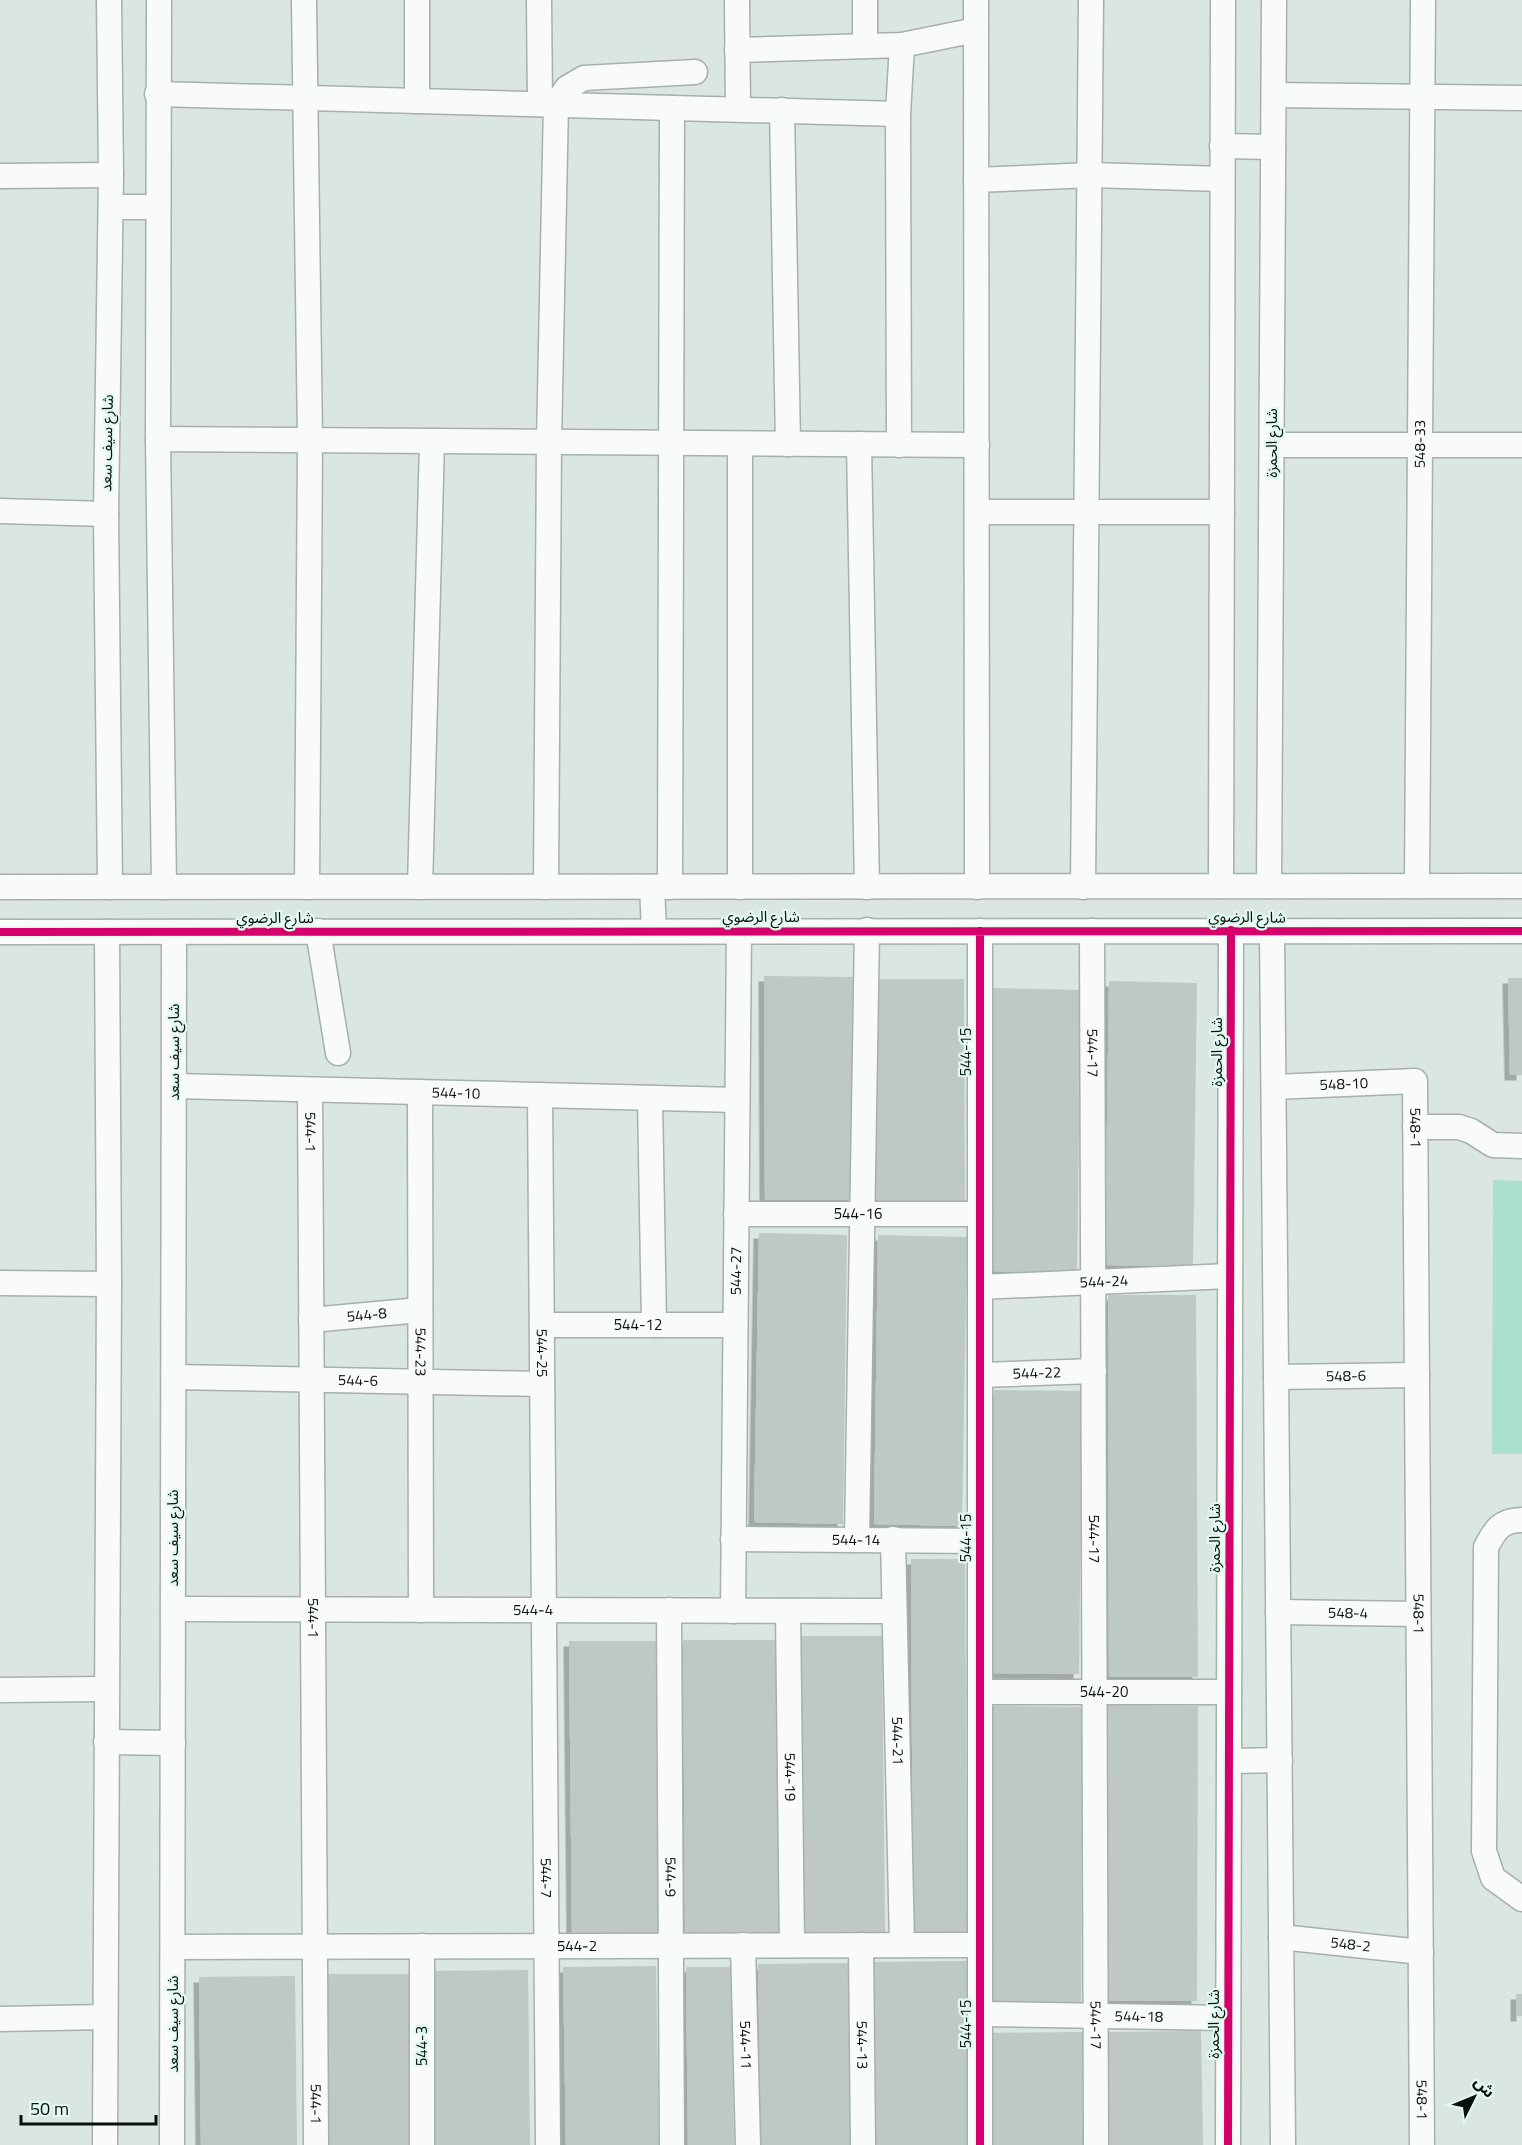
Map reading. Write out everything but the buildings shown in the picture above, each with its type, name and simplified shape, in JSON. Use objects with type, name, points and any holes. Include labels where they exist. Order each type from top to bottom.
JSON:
[{"type":"street","name":"شارع سيف سعد","points":[[109,0],[111,207],[106,514],[110,887]]},
{"type":"street","points":[[159,0],[158,439],[164,887]]},
{"type":"street","points":[[304,0],[310,440],[307,887]]},
{"type":"street","points":[[417,0],[417,101]]},
{"type":"street","points":[[539,0],[548,104],[549,442],[546,887]]},
{"type":"street","points":[[737,0],[738,109]]},
{"type":"street","points":[[865,0],[865,46]]},
{"type":"street","points":[[976,0],[977,887]]},
{"type":"street","points":[[1083,887],[1091,0]]},
{"type":"street","points":[[1221,886],[1222,0]]},
{"type":"street","name":"شارع الحمزة","points":[[1269,886],[1274,0]]},
{"type":"street","name":"548-33","points":[[1417,886],[1422,0]]},
{"type":"street","points":[[737,50],[902,45],[976,30]]},
{"type":"street","points":[[899,445],[898,114],[902,45]]},
{"type":"street","points":[[548,104],[567,88],[584,78],[695,72]]},
{"type":"street","points":[[157,94],[898,114]]},
{"type":"street","points":[[1274,95],[1522,98]]},
{"type":"street","points":[[654,930],[661,887],[671,443],[672,108]]},
{"type":"street","points":[[782,110],[788,444]]},
{"type":"street","points":[[1222,146],[1273,147]]},
{"type":"street","points":[[0,176],[111,175]]},
{"type":"street","points":[[976,180],[1091,175],[1222,179]]},
{"type":"street","points":[[111,207],[157,207]]},
{"type":"street","points":[[158,439],[977,445]]},
{"type":"street","points":[[420,887],[432,441]]},
{"type":"street","points":[[740,444],[741,887]]},
{"type":"street","points":[[859,444],[867,887]]},
{"type":"street","points":[[1272,445],[1522,445]]},
{"type":"street","points":[[0,511],[106,514]]},
{"type":"street","points":[[977,512],[1222,512]]},
{"type":"street","name":"شارع الرضوي","points":[[0,887],[1522,886]]},
{"type":"street","name":"544-27","points":[[733,1611],[739,930]]},
{"type":"street","points":[[857,1539],[867,930]]},
{"type":"street","name":"شارع الحمزة","points":[[1228,2145],[1231,930]]},
{"type":"street","points":[[318,931],[338,1053]]},
{"type":"street","name":"544-15","points":[[980,931],[980,2145]]},
{"type":"street","name":"544-17","points":[[1092,931],[1096,2145]]},
{"type":"street","name":"شارع الرضوي","points":[[0,932],[1522,931]]},
{"type":"street","points":[[105,2145],[109,1284],[107,932]]},
{"type":"street","name":"شارع سيف سعد","points":[[172,2145],[174,932]]},
{"type":"street","points":[[1272,932],[1283,2145]]},
{"type":"street","name":"548-10","points":[[1274,1087],[1414,1082]]},
{"type":"street","name":"548-1","points":[[1414,1082],[1422,2145]]},
{"type":"street","name":"544-10","points":[[174,1086],[737,1100]]},
{"type":"street","name":"544-1","points":[[310,1090],[316,2145]]},
{"type":"street","name":"544-23","points":[[420,1092],[421,1610]]},
{"type":"street","name":"544-25","points":[[540,1095],[543,1610]]},
{"type":"street","points":[[650,1098],[654,1325]]},
{"type":"street","points":[[1415,1127],[1459,1127],[1472,1131],[1493,1145],[1522,1146]]},
{"type":"street","name":"544-16","points":[[736,1214],[980,1214]]},
{"type":"street","name":"544-24","points":[[980,1287],[1229,1276]]},
{"type":"street","points":[[0,1283],[109,1284]]},
{"type":"street","name":"544-8","points":[[311,1320],[420,1310]]},
{"type":"street","name":"544-12","points":[[542,1325],[735,1325]]},
{"type":"street","name":"544-22","points":[[980,1375],[1094,1371]]},
{"type":"street","name":"548-6","points":[[1276,1377],[1417,1375]]},
{"type":"street","name":"544-6","points":[[174,1377],[542,1383]]},
{"type":"street","points":[[1522,1520],[1509,1520],[1497,1526],[1486,1547],[1484,1851],[1493,1878],[1522,1899]]},
{"type":"street","name":"544-14","points":[[734,1539],[980,1541]]},
{"type":"street","name":"544-21","points":[[893,1539],[902,1945]]},
{"type":"street","name":"544-4","points":[[173,1610],[893,1611]]},
{"type":"street","name":"544-7","points":[[543,1610],[548,2145]]},
{"type":"street","name":"544-9","points":[[669,1611],[672,2145]]},
{"type":"street","name":"544-19","points":[[788,1611],[792,1945]]},
{"type":"street","name":"548-4","points":[[1278,1612],[1419,1614]]},
{"type":"street","points":[[0,1690],[106,1689]]},
{"type":"street","name":"544-20","points":[[980,1692],[1229,1692]]},
{"type":"street","points":[[106,1742],[173,1743]]},
{"type":"street","points":[[1229,1761],[1280,1760]]},
{"type":"street","name":"548-2","points":[[1281,1937],[1421,1952]]},
{"type":"street","name":"544-2","points":[[173,1947],[980,1944]]},
{"type":"street","name":"544-11","points":[[743,1945],[748,2145]]},
{"type":"street","name":"544-13","points":[[861,1945],[863,2145]]},
{"type":"street","name":"544-3","points":[[422,1946],[422,2145]]},
{"type":"street","name":"544-18","points":[[980,2014],[1227,2018]]},
{"type":"street","points":[[0,2019],[105,2017]]},
{"type":"green space","points":[[1493,1180],[1522,1181],[1522,1454],[1492,1454]]},
{"type":"cycle path","points":[[1228,2145],[1231,930]]},
{"type":"cycle path","points":[[980,931],[980,2145]]},
{"type":"cycle path","points":[[0,932],[1522,931]]}]
